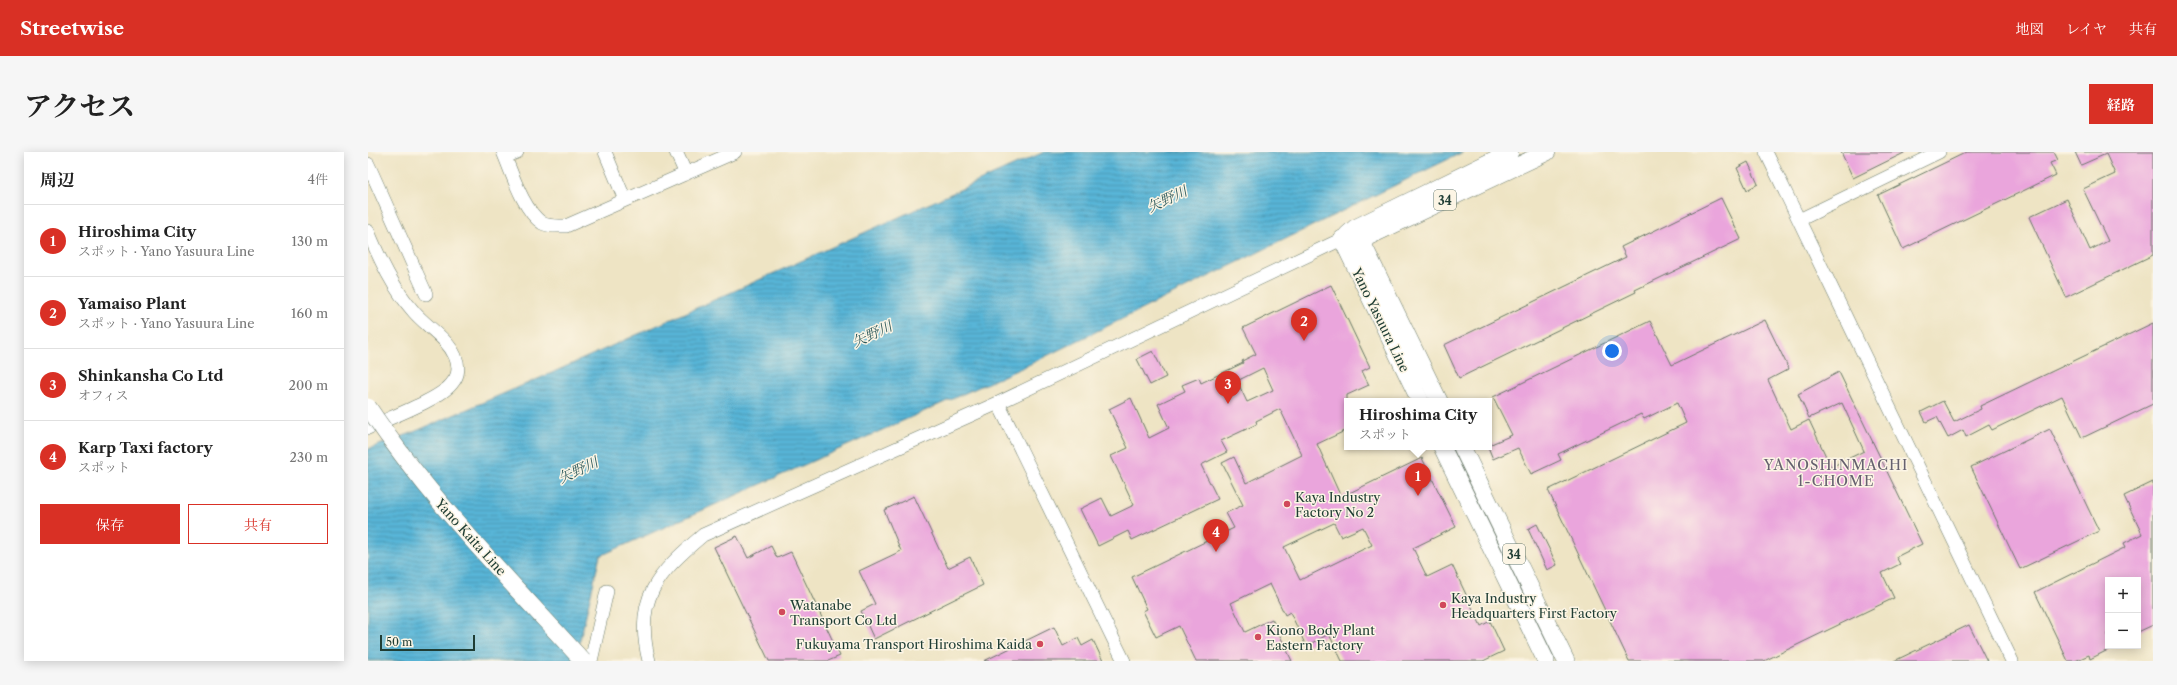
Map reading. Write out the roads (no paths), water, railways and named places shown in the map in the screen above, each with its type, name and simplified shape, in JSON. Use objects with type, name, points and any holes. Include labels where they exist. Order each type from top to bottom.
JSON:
[{"type":"main road","name":"34","points":[[1358,234],[1510,152]]},
{"type":"main road","name":"34","points":[[1342,239],[1358,234],[1547,152]]},
{"type":"main road","name":"Yano Yasuura Line","points":[[1358,234],[1438,398]]},
{"type":"main road","name":"Yano Yasuura Line","points":[[1342,239],[1419,398]]},
{"type":"main road","name":"Yano Kaita Line","points":[[368,408],[393,445],[423,483],[583,661]]},
{"type":"main road","name":"34","points":[[1443,450],[1546,661]]},
{"type":"main road","name":"34","points":[[1463,450],[1566,661]]},
{"type":"street","points":[[517,152],[504,155],[526,205],[532,215],[543,224],[554,227],[566,226],[735,152]]},
{"type":"street","points":[[605,152],[625,200]]},
{"type":"street","points":[[676,152],[686,174]]},
{"type":"street","points":[[1766,152],[2012,661]]},
{"type":"street","points":[[1799,220],[1939,152]]},
{"type":"street","points":[[368,164],[426,294]]},
{"type":"street","points":[[368,231],[379,257],[398,291],[415,314],[452,350],[458,364],[458,370],[454,382],[440,394],[368,428]]},
{"type":"street","points":[[649,661],[644,627],[646,607],[653,589],[664,570],[703,535],[998,403],[1342,239]]},
{"type":"street","points":[[998,403],[1124,661]]},
{"type":"street","points":[[591,661],[606,591]]},
{"type":"water","name":"矢野川","points":[[1044,152],[1463,152],[1028,365],[600,556],[575,661],[368,661],[368,449],[409,434],[547,375]]},
{"type":"place","name":"Yamaiso Plant","points":[[1304,341]]},
{"type":"place","name":"Shinkansha Co Ltd","points":[[1228,404]]},
{"type":"place","name":"Hiroshima City","points":[[1418,496]]},
{"type":"place","name":"Kaya Industry Factory No 2","points":[[1287,504]]},
{"type":"place","name":"Karp Taxi factory","points":[[1216,552]]},
{"type":"place","name":"Kaya Industry Headquarters First Factory","points":[[1443,605]]},
{"type":"place","name":"Watanabe Transport Co Ltd","points":[[782,612]]},
{"type":"place","name":"Kiono Body Plant Eastern Factory","points":[[1258,637]]},
{"type":"place","name":"Fukuyama Transport Hiroshima Kaida","points":[[1040,644]]},
{"type":"district","name":"YANOSHINMACHI 1-CHOME","points":[[1836,474]]}]
